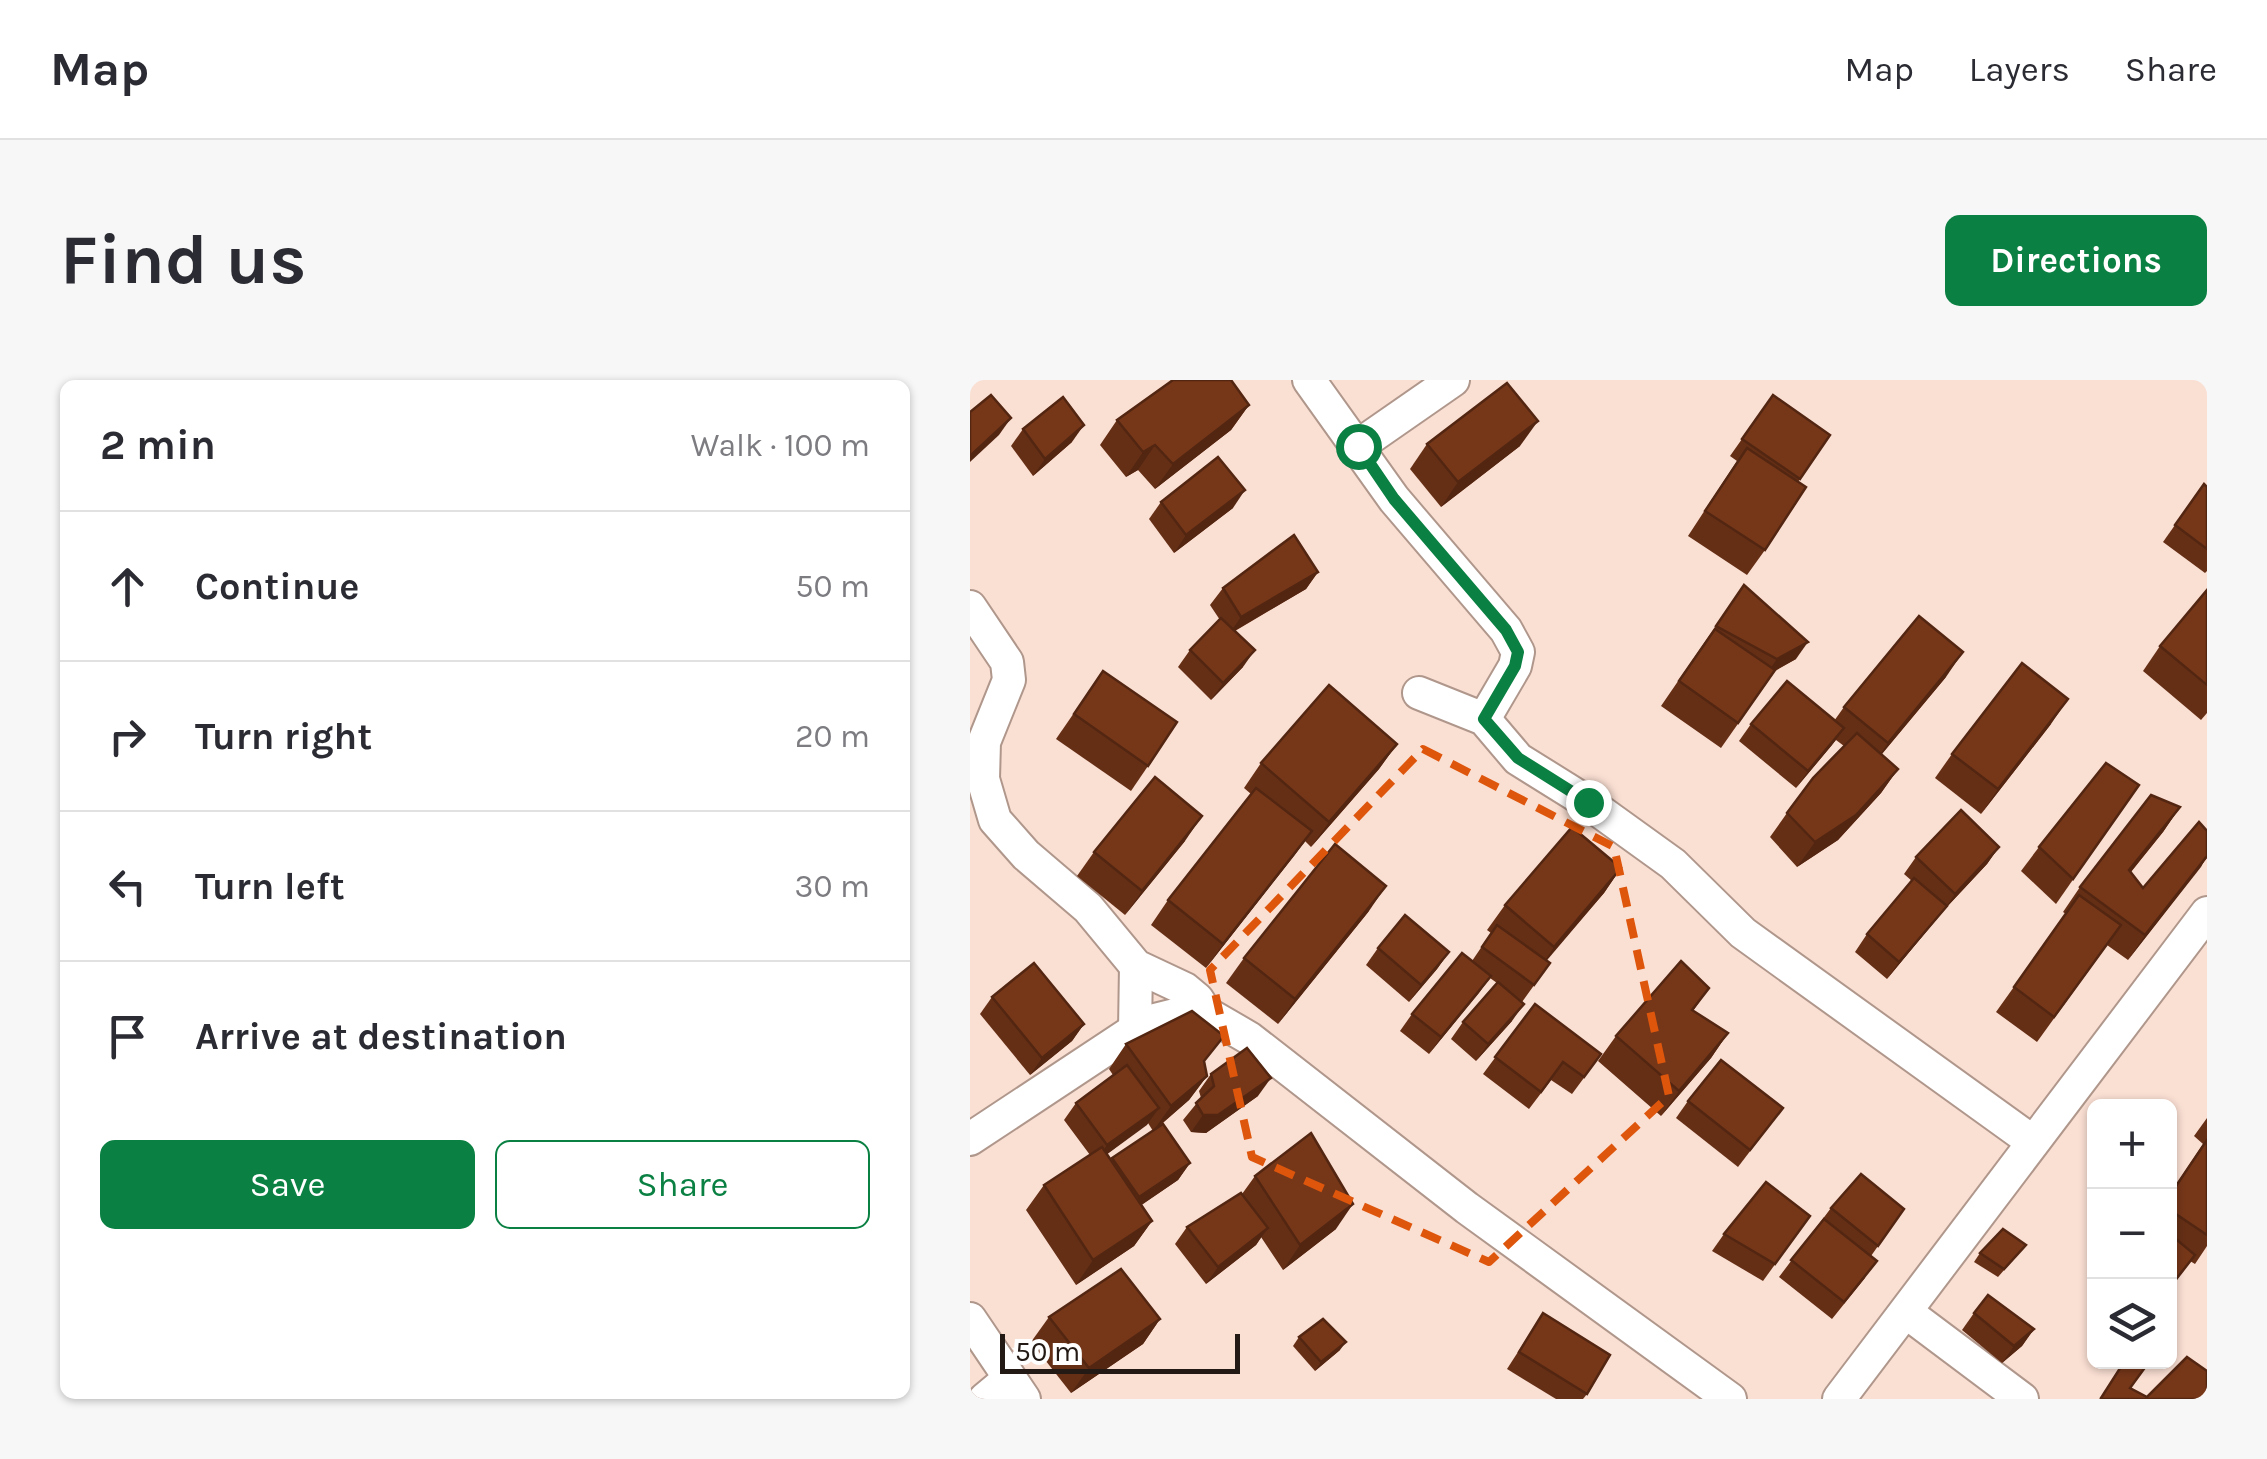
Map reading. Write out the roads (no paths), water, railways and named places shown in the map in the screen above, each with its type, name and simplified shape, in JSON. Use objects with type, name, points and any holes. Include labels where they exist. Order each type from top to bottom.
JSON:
[{"type":"street","points":[[1309,380],[1394,499],[1506,630],[1518,652],[1515,666],[1484,719]]},
{"type":"street","points":[[1358,446],[1453,380]]},
{"type":"street","points":[[970,607],[1006,662],[1009,680],[984,742],[982,780],[990,810],[1026,855],[1088,908],[1136,966],[1185,989],[1197,998],[1206,1013],[1249,1038],[1467,1208],[1730,1399]]},
{"type":"street","points":[[1419,693],[1484,719],[1518,758],[1588,802],[1673,864],[1743,933],[2033,1142]]},
{"type":"street","points":[[1839,1399],[2207,913]]},
{"type":"street","points":[[1134,1031],[1136,966]]},
{"type":"street","points":[[970,1139],[1147,1022],[1183,1013],[1206,1013]]},
{"type":"street","points":[[1906,1312],[2022,1399]]},
{"type":"street","points":[[970,1318],[1006,1392]]}]
